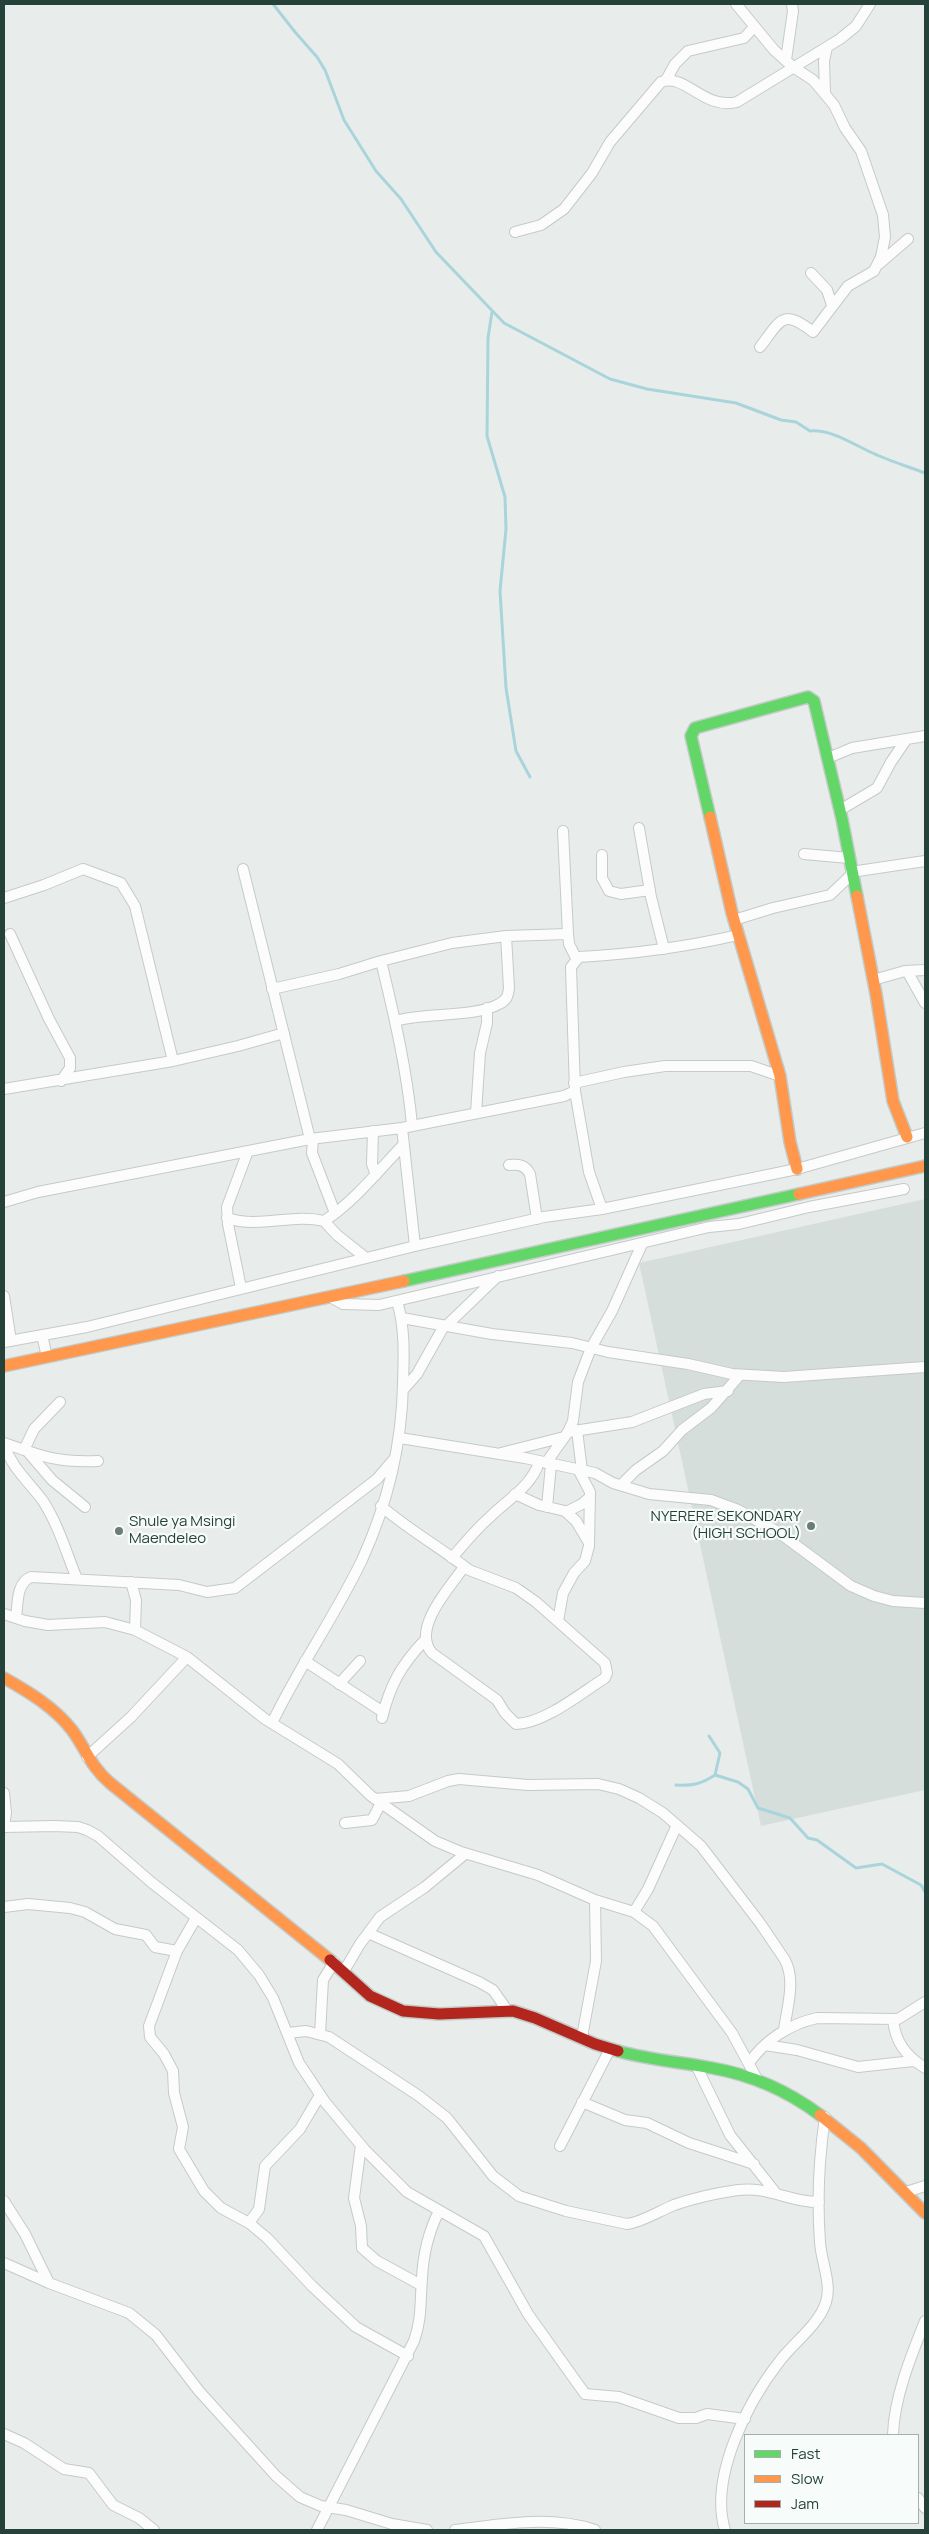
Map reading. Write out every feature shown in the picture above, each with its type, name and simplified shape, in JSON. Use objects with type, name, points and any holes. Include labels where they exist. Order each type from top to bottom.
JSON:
[{"type":"main road","points":[[797,1169],[790,1142],[780,1076],[734,920],[692,742],[693,730],[737,715],[808,697],[814,701],[840,810],[873,980],[893,1101],[906,1137]]},
{"type":"main road","points":[[4,1366],[330,1297],[925,1166]]},
{"type":"main road","points":[[4,1678],[51,1707],[63,1718],[87,1757],[109,1782],[148,1812],[280,1923],[334,1962],[365,1994],[398,2010],[423,2016],[513,2010],[610,2049],[640,2057],[731,2071],[757,2079],[805,2102],[825,2117],[906,2192],[925,2213]]},
{"type":"street","points":[[736,4],[754,27],[789,64],[813,80],[825,94],[834,105],[845,128],[861,151],[883,215],[885,238],[881,256],[875,268]]},
{"type":"street","points":[[789,64],[792,4]]},
{"type":"street","points":[[666,80],[674,80],[714,102],[726,105],[737,102],[789,64],[827,48],[856,26],[870,4]]},
{"type":"street","points":[[515,232],[541,225],[564,209],[592,172],[610,142],[655,88],[666,80],[675,64],[688,52],[744,38],[754,27]]},
{"type":"street","points":[[825,94],[824,61],[827,48]]},
{"type":"street","points":[[760,347],[772,328],[788,319],[798,320],[813,332],[848,286],[875,268],[908,239]]},
{"type":"street","points":[[811,273],[827,290],[832,305]]},
{"type":"street","points":[[828,758],[852,748],[925,736]]},
{"type":"street","points":[[840,810],[877,788],[890,762],[906,740]]},
{"type":"street","points":[[638,828],[664,949]]},
{"type":"street","points":[[563,831],[569,944],[576,958]]},
{"type":"street","points":[[804,854],[849,858]]},
{"type":"street","points":[[602,855],[602,878],[609,891],[621,894],[650,890]]},
{"type":"street","points":[[734,920],[773,908],[830,896],[851,873],[925,860]]},
{"type":"street","points":[[4,898],[44,885],[83,869],[121,883],[135,906],[173,1061]]},
{"type":"street","points":[[243,869],[311,1139],[312,1153],[335,1213]]},
{"type":"street","points":[[10,934],[49,1019],[70,1058],[70,1068],[61,1081]]},
{"type":"street","points":[[272,989],[339,974],[381,961],[452,944],[506,936],[568,934]]},
{"type":"street","points":[[576,958],[664,949],[738,935]]},
{"type":"street","points":[[395,1021],[498,1005],[508,997],[506,936]]},
{"type":"street","points":[[576,958],[571,967],[575,1087],[589,1172],[602,1209]]},
{"type":"street","points":[[381,961],[395,1021],[410,1101],[404,1144],[415,1246]]},
{"type":"street","points":[[873,980],[907,971],[925,970]]},
{"type":"street","points":[[907,971],[925,1003]]},
{"type":"street","points":[[476,1113],[480,1054],[487,1023],[486,1008]]},
{"type":"street","points":[[4,1089],[173,1061],[284,1033]]},
{"type":"street","points":[[4,1202],[38,1192],[311,1139],[407,1126],[564,1096],[575,1087],[624,1072],[665,1066],[751,1066],[780,1076]]},
{"type":"street","points":[[373,1131],[372,1164],[376,1174]]},
{"type":"street","points":[[4,1296],[7,1342],[87,1327],[415,1246],[537,1219],[602,1209],[797,1169],[925,1133]]},
{"type":"street","points":[[324,1221],[376,1174],[404,1144]]},
{"type":"street","points":[[241,1288],[227,1218],[227,1207],[248,1151]]},
{"type":"street","points":[[509,1165],[522,1165],[526,1168],[531,1182],[537,1219]]},
{"type":"street","points":[[330,1297],[343,1304],[358,1306],[397,1300],[709,1227],[739,1224],[904,1189]]},
{"type":"street","points":[[227,1218],[256,1223],[298,1218],[324,1221],[337,1235],[366,1258]]},
{"type":"street","points":[[452,1558],[489,1517],[533,1476],[570,1433],[578,1382],[591,1348],[612,1311],[642,1244]]},
{"type":"street","points":[[403,1390],[417,1374],[445,1326],[498,1275]]},
{"type":"street","points":[[272,1723],[362,1559],[382,1506],[400,1438],[403,1390],[402,1318],[397,1300]]},
{"type":"street","points":[[402,1318],[492,1334],[572,1343],[740,1375],[784,1377],[925,1367]]},
{"type":"street","points":[[87,1327],[90,1348]]},
{"type":"street","points":[[42,1335],[47,1357]]},
{"type":"street","points":[[622,1484],[636,1470],[663,1451],[682,1430],[711,1408],[728,1391],[740,1375]]},
{"type":"street","points":[[498,1454],[570,1433],[632,1422],[704,1394],[728,1391]]},
{"type":"street","points":[[26,1451],[34,1429],[60,1402]]},
{"type":"street","points":[[558,1622],[563,1593],[584,1561],[589,1543],[590,1492],[581,1471],[570,1433]]},
{"type":"street","points":[[400,1438],[498,1454],[581,1471],[650,1494],[711,1500],[738,1510],[778,1532],[851,1586],[884,1598],[925,1603]]},
{"type":"street","points":[[4,1444],[69,1462],[98,1461]]},
{"type":"street","points":[[4,1444],[21,1477],[42,1501],[56,1523],[65,1542],[77,1579]]},
{"type":"street","points":[[26,1451],[52,1480],[85,1507]]},
{"type":"street","points":[[16,1618],[21,1586],[25,1579],[38,1576],[179,1585],[207,1592],[235,1588],[376,1479],[395,1458]]},
{"type":"street","points":[[545,1463],[547,1507]]},
{"type":"street","points":[[515,1494],[547,1507],[566,1512],[576,1521],[589,1543]]},
{"type":"street","points":[[566,1512],[582,1504],[590,1497]]},
{"type":"street","points":[[382,1506],[464,1567],[481,1576],[516,1588],[605,1663],[607,1673],[605,1678],[527,1723],[516,1724],[505,1713],[497,1700],[432,1653],[425,1640],[426,1631],[434,1612],[464,1567]]},
{"type":"street","points":[[130,1582],[136,1600],[135,1630]]},
{"type":"street","points":[[4,1614],[48,1626],[114,1623],[135,1630],[187,1657],[272,1723],[338,1764],[378,1801],[435,1841],[465,1854],[538,1875],[595,1900],[634,1912],[653,1926],[732,2033],[757,2079]]},
{"type":"street","points":[[305,1662],[383,1716],[393,1681],[412,1653],[425,1640]]},
{"type":"street","points":[[87,1757],[131,1717],[187,1657]]},
{"type":"street","points":[[339,1684],[360,1661]]},
{"type":"street","points":[[378,1801],[409,1796],[448,1781],[459,1779],[528,1786],[598,1784],[619,1788],[639,1798],[677,1825],[710,1855],[785,1960],[790,1970],[791,1983],[784,2030]]},
{"type":"street","points":[[4,1793],[6,1813],[4,1827],[78,1827],[98,1836],[196,1918],[226,1939],[250,1963],[273,1998],[300,2063],[320,2095],[361,2146],[408,2192],[484,2236],[528,2314],[585,2394],[619,2397],[679,2418],[696,2418],[707,2414],[745,2419]]},
{"type":"street","points":[[345,1824],[372,1820],[378,1801]]},
{"type":"street","points":[[634,1912],[648,1890],[677,1825]]},
{"type":"street","points":[[344,1971],[368,1933],[384,1913],[425,1887],[465,1854]]},
{"type":"street","points":[[582,2037],[596,1960],[595,1900]]},
{"type":"street","points":[[4,1907],[28,1904],[79,1910],[115,1929],[146,1935],[155,1948],[177,1951]]},
{"type":"street","points":[[196,1918],[177,1951],[152,2017],[149,2032],[164,2054],[173,2072],[174,2092],[183,2127],[179,2149],[204,2191],[215,2203],[249,2223],[356,2327],[408,2356]]},
{"type":"street","points":[[368,1933],[479,1982],[493,1990],[507,2010]]},
{"type":"street","points":[[320,2034],[323,1980],[334,1962]]},
{"type":"street","points":[[749,2063],[765,2045],[784,2030],[804,2021],[817,2018],[893,2019],[904,2016],[925,2002]]},
{"type":"street","points":[[893,2019],[897,2038],[903,2050],[925,2068]]},
{"type":"street","points":[[288,2033],[306,2032],[320,2034],[366,2061],[438,2110],[461,2134],[502,2185],[519,2196],[540,2204],[627,2224],[635,2223],[675,2205],[740,2190],[774,2192],[819,2202]]},
{"type":"street","points":[[765,2045],[796,2050],[858,2068],[913,2060]]},
{"type":"street","points":[[560,2146],[610,2049]]},
{"type":"street","points":[[696,2065],[730,2134],[774,2192]]},
{"type":"street","points":[[249,2223],[259,2209],[265,2166],[300,2129],[320,2095]]},
{"type":"street","points":[[582,2102],[625,2120],[647,2123],[689,2143],[754,2164]]},
{"type":"street","points":[[725,2530],[721,2509],[721,2490],[726,2466],[745,2419],[778,2362],[826,2304],[827,2290],[820,2247],[819,2202],[825,2117]]},
{"type":"street","points":[[361,2146],[354,2198],[361,2224],[362,2248],[377,2261],[422,2286]]},
{"type":"street","points":[[906,2192],[925,2186]]},
{"type":"street","points":[[4,2201],[25,2234],[49,2283]]},
{"type":"street","points":[[317,2530],[408,2356],[422,2316],[425,2248],[430,2230],[439,2211]]},
{"type":"street","points":[[4,2262],[49,2283],[117,2308],[141,2321],[165,2345],[199,2391],[276,2476],[300,2497],[310,2503],[328,2506],[392,2524],[427,2530]]},
{"type":"street","points":[[893,2434],[893,2420],[898,2401],[925,2321]]},
{"type":"street","points":[[4,2434],[24,2443],[64,2469],[90,2473],[113,2505],[139,2518],[154,2530]]},
{"type":"street","points":[[455,2530],[542,2522],[568,2523],[595,2530]]},
{"type":"shaded area","name":"NYERERE SEKONDARY (HIGH SCHOOL)","points":[[925,1199],[925,1790],[761,1826],[639,1263]]},
{"type":"waterway","points":[[273,4],[317,57],[325,70],[344,120],[376,171],[401,199],[436,252],[504,323],[610,379],[647,389],[736,403],[781,420],[796,422],[810,431],[819,431],[845,439],[883,458],[925,473]]},
{"type":"waterway","points":[[492,312],[488,338],[487,436],[505,497],[506,529],[500,591],[506,688],[516,751],[530,777]]},
{"type":"waterway","points":[[676,1785],[697,1784],[715,1775],[720,1753],[709,1736]]},
{"type":"waterway","points":[[715,1775],[738,1782],[748,1789],[758,1808],[790,1818],[808,1838],[817,1840],[856,1868],[882,1864],[921,1885],[925,1892]]},
{"type":"traffic: fast","points":[[710,817],[691,736],[695,728],[808,697],[814,701],[842,819],[857,896]]},
{"type":"traffic: fast","points":[[404,1281],[799,1194]]},
{"type":"traffic: fast","points":[[618,2051],[741,2075],[782,2091],[820,2115]]},
{"type":"traffic: slow","points":[[710,817],[732,913],[780,1076],[790,1142],[797,1169]]},
{"type":"traffic: slow","points":[[857,896],[876,994],[893,1101],[907,1137]]},
{"type":"traffic: slow","points":[[799,1194],[925,1166]]},
{"type":"traffic: slow","points":[[4,1366],[404,1281]]},
{"type":"traffic: slow","points":[[4,1678],[32,1695],[57,1714],[72,1730],[103,1777],[330,1960]]},
{"type":"traffic: slow","points":[[820,2115],[861,2148],[925,2213]]},
{"type":"traffic: jam","points":[[330,1960],[370,1996],[403,2011],[439,2014],[513,2011],[535,2018],[595,2044],[618,2051]]},
{"type":"place","name":"NYERERE SEKONDARY (HIGH SCHOOL)","points":[[811,1526]]},
{"type":"place","name":"Shule ya Msingi Maendeleo","points":[[119,1531]]}]
